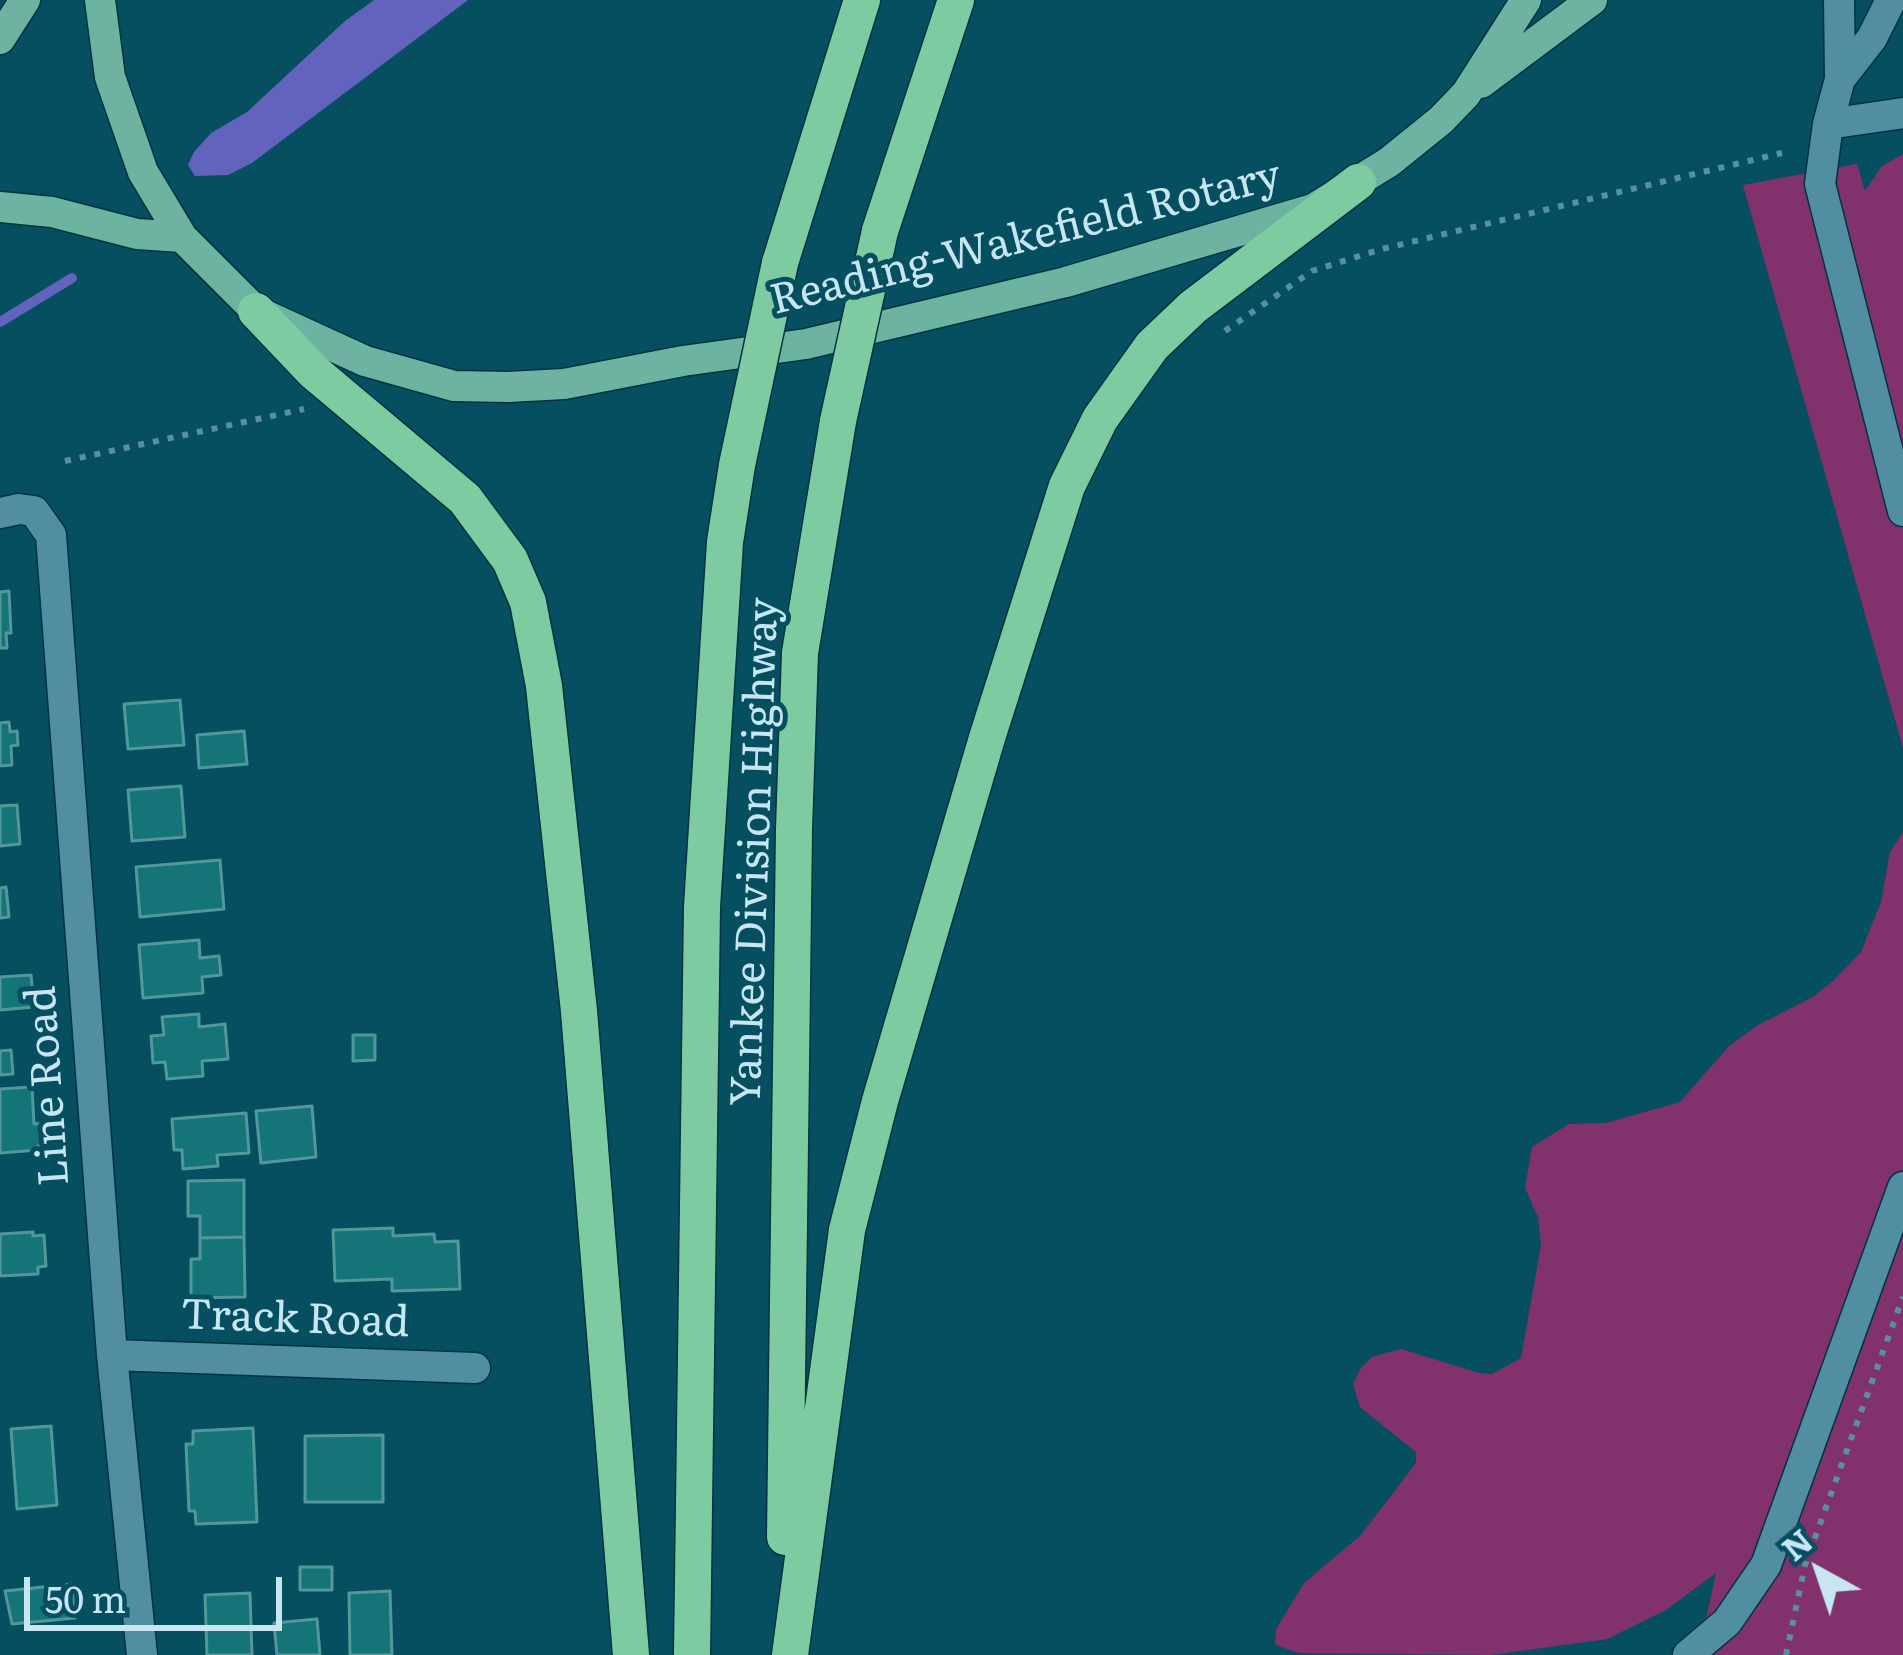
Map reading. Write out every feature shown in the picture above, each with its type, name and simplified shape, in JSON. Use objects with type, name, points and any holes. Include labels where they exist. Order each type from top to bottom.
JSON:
[{"type":"highway","name":"Yankee Division Highway","points":[[692,1655],[702,908],[724,542],[780,263],[862,0]]},
{"type":"highway","name":"Yankee Division Highway","points":[[788,1655],[794,829],[800,653],[838,421],[880,231],[956,0]]},
{"type":"highway","points":[[788,1655],[847,1230],[987,738],[1067,486],[1108,406],[1163,334],[1358,182]]},
{"type":"highway","points":[[256,311],[314,372],[465,499],[510,560],[528,602],[544,686],[579,1011],[631,1655]]},
{"type":"main road","points":[[0,39],[25,0]]},
{"type":"main road","name":"Reading-Wakefield Rotary","points":[[100,0],[107,64],[125,130],[142,172],[182,237],[256,311],[365,361],[454,386],[564,384],[806,344],[1066,282],[1313,209],[1389,162],[1466,94],[1526,0]]},
{"type":"main road","points":[[1466,94],[1592,0]]},
{"type":"main road","points":[[0,207],[52,212],[136,234],[182,237]]},
{"type":"street","points":[[1839,0],[1840,79],[1820,171],[1821,196],[1903,511]]},
{"type":"street","points":[[1840,79],[1872,38],[1891,0]]},
{"type":"street","points":[[1828,124],[1903,113]]},
{"type":"street","name":"Line Road","points":[[0,513],[24,508],[39,514],[51,535],[112,1355],[142,1655]]},
{"type":"street","points":[[1688,1655],[1727,1622],[1755,1585],[1776,1544],[1903,1187]]},
{"type":"street","name":"Track Road","points":[[112,1355],[475,1368]]},
{"type":"street","points":[[1714,1655],[1727,1622]]},
{"type":"path","points":[[1217,337],[1312,271],[1382,249],[1782,154]]},
{"type":"path","points":[[65,461],[304,409]]},
{"type":"path","points":[[1786,1655],[1805,1564],[1903,1297]]},
{"type":"shaded area","points":[[374,0],[468,0],[252,163],[228,175],[195,176],[188,165],[211,133],[247,112]]},
{"type":"shaded area","points":[[1903,154],[1903,748],[1743,185],[1857,164],[1865,191],[1882,166]]},
{"type":"shaded area","points":[[1903,832],[1903,1655],[1698,1655],[1716,1573],[1666,1610],[1607,1639],[1491,1655],[1299,1653],[1275,1645],[1276,1629],[1304,1583],[1360,1536],[1416,1463],[1416,1452],[1360,1407],[1353,1384],[1361,1368],[1372,1357],[1401,1349],[1492,1374],[1521,1358],[1541,1245],[1538,1217],[1525,1188],[1532,1147],[1569,1124],[1606,1123],[1680,1102],[1729,1046],[1833,981],[1861,952],[1881,902],[1890,852]]},
{"type":"building","points":[[9,591],[11,633],[6,633],[7,648],[0,648],[0,592]]},
{"type":"building","points":[[180,700],[184,745],[128,749],[124,704]]},
{"type":"building","points":[[9,722],[10,732],[17,731],[18,745],[11,746],[12,765],[0,766],[0,723]]},
{"type":"building","points":[[244,731],[247,764],[199,768],[197,735]]},
{"type":"building","points":[[181,786],[185,837],[132,841],[128,790]]},
{"type":"building","points":[[17,805],[20,844],[0,846],[0,806]]},
{"type":"building","points":[[220,860],[224,909],[140,917],[136,867]]},
{"type":"building","points":[[6,887],[9,917],[0,918],[0,888]]},
{"type":"building","points":[[199,940],[200,958],[219,956],[221,975],[202,977],[203,993],[143,998],[139,945]]},
{"type":"building","points":[[31,975],[34,1007],[0,1010],[0,977]]},
{"type":"building","points":[[199,1014],[199,1027],[225,1024],[228,1059],[202,1061],[203,1076],[167,1079],[165,1062],[153,1063],[151,1036],[164,1035],[162,1017]]},
{"type":"building","points":[[353,1035],[375,1035],[375,1060],[353,1061]]},
{"type":"building","points":[[11,1050],[13,1074],[0,1075],[0,1051]]},
{"type":"building","points":[[32,1087],[34,1124],[49,1123],[51,1144],[38,1146],[38,1150],[0,1153],[0,1089]]},
{"type":"building","points":[[312,1106],[316,1157],[261,1163],[256,1111]]},
{"type":"building","points":[[246,1113],[249,1153],[217,1155],[218,1166],[183,1169],[182,1150],[174,1150],[172,1119]]},
{"type":"building","points":[[244,1180],[244,1237],[200,1238],[200,1216],[188,1216],[188,1181]]},
{"type":"building","points":[[393,1228],[393,1236],[434,1234],[435,1242],[458,1241],[460,1289],[392,1291],[392,1279],[335,1281],[333,1230]]},
{"type":"building","points":[[33,1232],[33,1236],[44,1235],[46,1266],[38,1267],[38,1274],[0,1276],[0,1234]]},
{"type":"building","points":[[244,1237],[245,1297],[191,1298],[191,1259],[200,1259],[200,1238]]},
{"type":"building","points":[[51,1426],[57,1505],[17,1509],[11,1429]]},
{"type":"building","points":[[253,1428],[257,1522],[196,1524],[195,1511],[189,1511],[186,1444],[193,1444],[193,1431]]},
{"type":"building","points":[[383,1435],[383,1502],[305,1502],[305,1436]]},
{"type":"building","points":[[300,1567],[332,1567],[332,1590],[300,1590]]},
{"type":"building","points":[[72,1584],[75,1618],[12,1624],[5,1591]]},
{"type":"building","points":[[390,1591],[392,1655],[350,1655],[349,1593]]},
{"type":"building","points":[[250,1593],[252,1655],[207,1655],[205,1595]]},
{"type":"building","points":[[317,1619],[320,1655],[277,1655],[274,1623]]},
{"type":"waterway","points":[[0,322],[72,278]]}]
